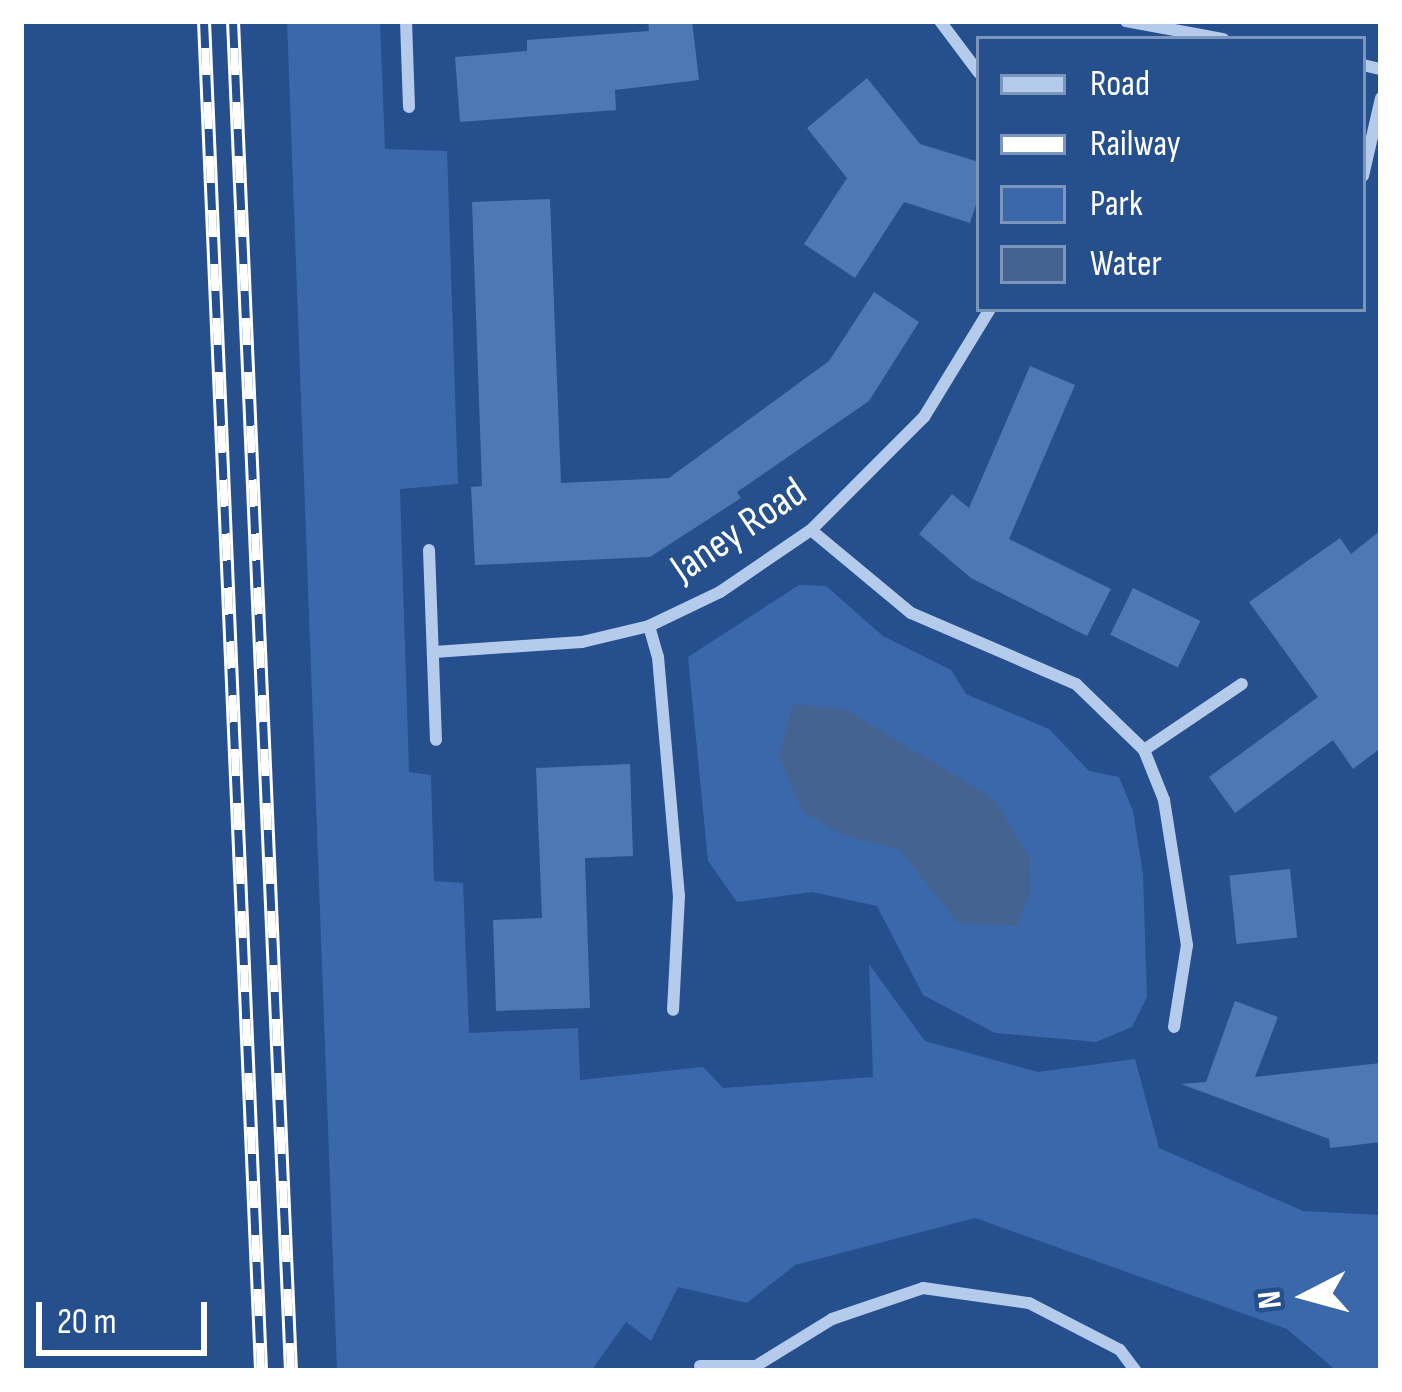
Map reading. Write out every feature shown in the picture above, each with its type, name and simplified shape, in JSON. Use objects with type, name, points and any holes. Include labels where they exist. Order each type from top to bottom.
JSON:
[{"type":"street","points":[[406,21],[409,107]]},
{"type":"street","points":[[940,21],[976,69]]},
{"type":"street","points":[[1126,21],[1206,36]]},
{"type":"street","points":[[1366,163],[1381,98]]},
{"type":"street","name":"Janey Road","points":[[434,652],[582,642],[649,626],[720,592],[811,530],[925,417],[988,312]]},
{"type":"street","points":[[811,530],[910,613],[1076,684],[1144,750],[1164,800],[1187,945],[1174,1027]]},
{"type":"street","points":[[429,550],[436,740]]},
{"type":"street","points":[[649,626],[658,656],[679,896],[673,1010]]},
{"type":"street","points":[[1144,750],[1242,684]]},
{"type":"street","points":[[700,1366],[757,1368],[832,1319],[923,1288],[1029,1303],[1120,1350],[1136,1371]]},
{"type":"green space","points":[[287,21],[380,21],[385,149],[447,151],[458,484],[400,489],[409,772],[431,775],[434,881],[463,883],[469,1033],[578,1028],[580,1080],[703,1067],[723,1088],[873,1077],[869,964],[925,1041],[1038,1072],[1135,1059],[1159,1148],[1303,1211],[1381,1215],[1381,1371],[1337,1371],[1287,1329],[975,1218],[795,1265],[747,1303],[678,1287],[651,1341],[626,1322],[591,1371],[337,1371]]},
{"type":"green space","points":[[799,585],[826,586],[883,636],[951,670],[966,694],[1049,729],[1089,771],[1119,777],[1133,811],[1143,874],[1147,997],[1132,1027],[1096,1042],[995,1033],[923,995],[877,906],[812,892],[737,902],[708,861],[688,657]]},
{"type":"water","points":[[793,704],[846,710],[994,799],[1029,857],[1031,890],[1017,926],[958,923],[900,850],[841,834],[802,811],[779,756]]},
{"type":"building","points":[[648,21],[692,21],[699,80],[615,90],[616,110],[460,122],[455,57],[527,51],[527,40],[649,31]]},
{"type":"building","points":[[867,78],[920,144],[976,161],[976,204],[970,223],[904,202],[855,278],[804,244],[847,178],[807,128]]},
{"type":"building","points":[[550,199],[561,483],[669,478],[829,361],[874,292],[919,322],[869,401],[737,492],[741,498],[650,557],[475,565],[471,487],[482,486],[472,202]]},
{"type":"building","points":[[1030,366],[1075,385],[1009,539],[1111,589],[1087,636],[971,578],[919,534],[952,494],[969,508]]},
{"type":"building","points":[[1381,530],[1381,748],[1353,769],[1333,740],[1235,813],[1209,777],[1318,697],[1249,602],[1340,538],[1351,554]]},
{"type":"building","points":[[1133,588],[1200,621],[1178,668],[1110,635]]},
{"type":"building","points":[[630,764],[633,856],[585,858],[590,1008],[496,1011],[493,920],[542,918],[536,768]]},
{"type":"building","points":[[1290,869],[1297,938],[1237,944],[1229,875]]},
{"type":"building","points":[[1235,1001],[1278,1017],[1255,1077],[1381,1063],[1381,1142],[1330,1148],[1329,1139],[1181,1084],[1206,1082]]},
{"type":"railway","points":[[204,21],[261,1371]]},
{"type":"railway","points":[[233,21],[291,1371]]}]
